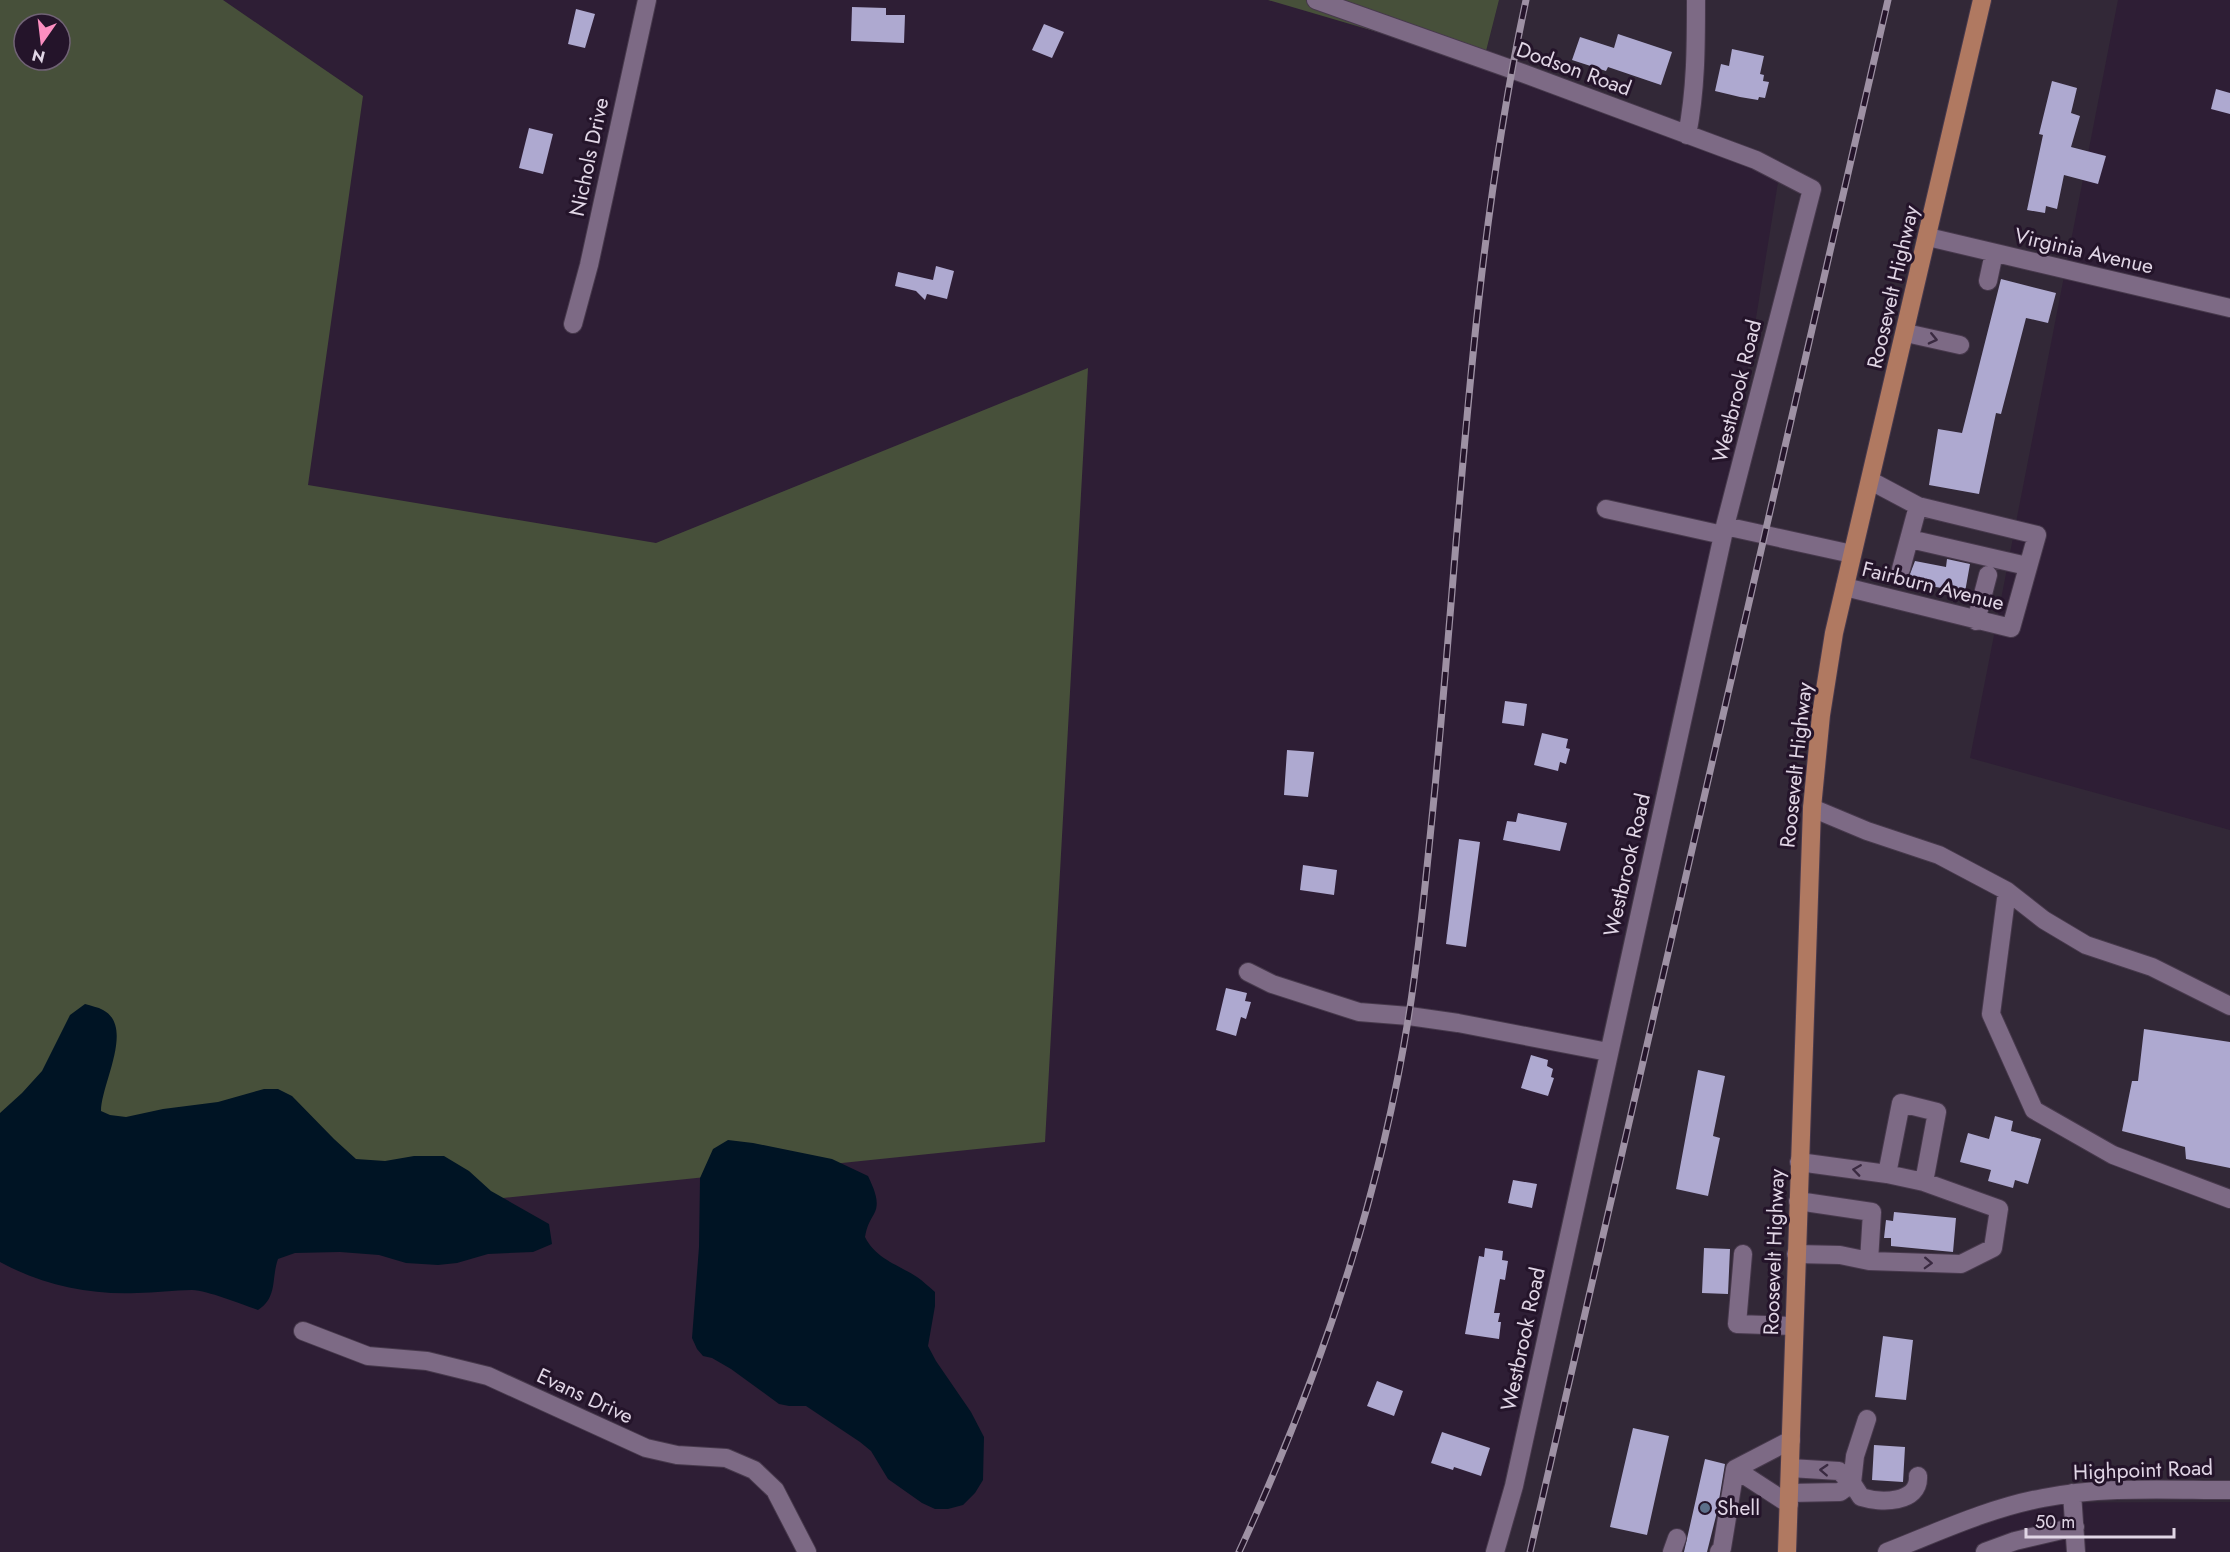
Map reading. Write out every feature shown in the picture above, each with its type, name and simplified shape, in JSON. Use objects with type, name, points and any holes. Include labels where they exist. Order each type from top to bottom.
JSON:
[{"type":"main road","name":"Roosevelt Highway","points":[[1787,1552],[1812,808],[1821,715],[1834,633],[1906,333],[1982,0]]},
{"type":"street","name":"Nichols Drive","points":[[573,324],[589,265],[646,0]]},
{"type":"street","name":"Dodson Road","points":[[1316,0],[1525,74],[1756,160],[1812,189]]},
{"type":"street","points":[[1687,135],[1696,71],[1696,0]]},
{"type":"street","name":"Westbrook Road","points":[[1495,1552],[1514,1486],[1724,530],[1812,189]]},
{"type":"street","name":"Virginia Avenue","points":[[1928,237],[2230,308]]},
{"type":"street","points":[[1988,280],[1994,253]]},
{"type":"street","points":[[1906,333],[1960,345]]},
{"type":"street","points":[[1871,481],[1918,506],[2037,535],[2027,566],[1910,538]]},
{"type":"street","points":[[1901,569],[1918,506]]},
{"type":"street","points":[[1606,509],[1852,554]]},
{"type":"street","name":"Fairburn Avenue","points":[[1845,587],[2011,628],[2027,566]]},
{"type":"street","points":[[1976,621],[1988,575]]},
{"type":"street","points":[[1812,808],[1867,831],[1938,855],[2007,891],[2044,920],[2086,945],[2152,967],[2230,1006]]},
{"type":"street","points":[[2007,891],[1990,1014],[2034,1110],[2113,1155],[2230,1199]]},
{"type":"street","points":[[1248,972],[1272,984],[1359,1012],[1458,1023],[1608,1052]]},
{"type":"street","points":[[1887,1174],[1901,1103],[1937,1112],[1924,1182]]},
{"type":"street","points":[[1796,1254],[1840,1255],[1869,1261],[1961,1264],[1993,1248],[2000,1209],[1924,1182],[1887,1174],[1799,1162]]},
{"type":"street","points":[[1798,1201],[1872,1212],[1869,1261]]},
{"type":"street","points":[[1743,1254],[1737,1324],[1794,1326]]},
{"type":"street","name":"Evans Drive","points":[[303,1331],[368,1356],[427,1361],[488,1376],[646,1448],[677,1455],[726,1458],[754,1470],[776,1490],[807,1552]]},
{"type":"street","points":[[1735,1469],[1789,1498],[1840,1492],[1852,1483],[1856,1456],[1867,1419]]},
{"type":"street","points":[[1735,1469],[1791,1440]]},
{"type":"street","points":[[1790,1468],[1839,1471],[1862,1497],[1878,1502],[1914,1492],[1918,1485],[1918,1476]]},
{"type":"street","points":[[1719,1552],[1722,1548],[1735,1469]]},
{"type":"street","name":"Highpoint Road","points":[[1887,1552],[1907,1549],[1991,1511],[2042,1498],[2092,1490],[2230,1490]]},
{"type":"street","points":[[2072,1493],[2076,1552]]},
{"type":"street","points":[[1992,1551],[2074,1527]]},
{"type":"shaded area","points":[[1499,0],[2118,0],[1970,758],[2230,830],[2230,1502],[2001,1503],[1880,1552],[1489,1552],[1673,712],[1727,497],[1779,176],[1483,63]]},
{"type":"green space","points":[[0,0],[223,0],[363,96],[308,485],[656,543],[1088,368],[1045,1142],[454,1203],[0,1261]]},
{"type":"green space","points":[[1268,0],[1499,0],[1483,63]]},
{"type":"water","points":[[85,1004],[103,1010],[112,1018],[116,1029],[114,1057],[101,1111],[126,1117],[163,1109],[218,1102],[264,1089],[278,1089],[292,1096],[356,1159],[385,1161],[414,1156],[444,1156],[469,1171],[491,1191],[549,1224],[552,1244],[533,1252],[488,1254],[457,1263],[438,1265],[406,1263],[379,1255],[340,1252],[295,1253],[278,1259],[269,1299],[258,1310],[216,1295],[192,1290],[119,1293],[66,1287],[32,1277],[0,1262],[0,1113],[42,1071],[70,1015]]},
{"type":"water","points":[[728,1140],[832,1159],[868,1176],[876,1195],[877,1205],[865,1237],[881,1256],[917,1277],[935,1292],[928,1346],[971,1412],[984,1437],[983,1480],[975,1493],[963,1505],[948,1509],[935,1509],[922,1503],[888,1479],[871,1451],[860,1442],[806,1406],[779,1404],[731,1369],[712,1358],[703,1356],[697,1349],[692,1338],[699,1247],[700,1178],[713,1149]]},
{"type":"building","points":[[852,7],[886,8],[886,15],[905,15],[904,43],[851,41]]},
{"type":"building","points":[[576,9],[595,14],[585,48],[568,44]]},
{"type":"building","points":[[1044,24],[1064,32],[1052,58],[1032,50]]},
{"type":"building","points":[[1618,34],[1672,52],[1661,85],[1608,67],[1606,71],[1572,60],[1580,37],[1614,48]]},
{"type":"building","points":[[1732,49],[1764,56],[1760,74],[1764,75],[1763,81],[1769,82],[1765,98],[1759,97],[1758,100],[1715,91],[1721,64],[1729,66]]},
{"type":"building","points":[[2052,81],[2077,88],[2071,113],[2080,116],[2071,147],[2106,156],[2098,184],[2064,175],[2057,209],[2046,206],[2045,213],[2027,210],[2043,135],[2039,134]]},
{"type":"building","points":[[2216,89],[2230,93],[2230,114],[2211,109]]},
{"type":"building","points":[[529,128],[553,134],[543,174],[519,168]]},
{"type":"building","points":[[936,266],[954,271],[947,299],[927,294],[925,300],[916,291],[895,286],[898,272],[933,280]]},
{"type":"building","points":[[2001,279],[2056,293],[2048,323],[2026,318],[2001,414],[1996,413],[1979,494],[1929,485],[1938,429],[1962,433]]},
{"type":"building","points":[[1947,559],[1970,564],[1965,592],[1907,582],[1915,561],[1946,567]]},
{"type":"building","points":[[1505,701],[1527,704],[1524,726],[1502,723]]},
{"type":"building","points":[[1542,733],[1568,739],[1566,748],[1570,749],[1566,764],[1560,762],[1558,771],[1534,765]]},
{"type":"building","points":[[1287,750],[1314,752],[1308,797],[1284,795]]},
{"type":"building","points":[[1518,813],[1567,823],[1560,851],[1503,840],[1507,821],[1516,822]]},
{"type":"building","points":[[1459,839],[1480,842],[1466,947],[1446,944]]},
{"type":"building","points":[[1303,865],[1337,870],[1334,895],[1300,890]]},
{"type":"building","points":[[1226,988],[1247,993],[1245,1001],[1251,1002],[1246,1019],[1241,1017],[1236,1036],[1216,1030]]},
{"type":"building","points":[[2144,1029],[2230,1042],[2230,1168],[2186,1159],[2185,1147],[2122,1131],[2132,1081],[2138,1081]]},
{"type":"building","points":[[1531,1055],[1548,1060],[1547,1066],[1553,1069],[1551,1077],[1554,1078],[1548,1096],[1521,1088]]},
{"type":"building","points":[[1698,1070],[1725,1076],[1713,1136],[1720,1138],[1708,1196],[1676,1189]]},
{"type":"building","points":[[1995,1116],[2013,1121],[2011,1131],[2041,1139],[2028,1184],[2015,1180],[2013,1188],[1988,1181],[1991,1170],[1960,1162],[1968,1133],[1989,1139]]},
{"type":"building","points":[[1513,1180],[1537,1184],[1532,1208],[1508,1203]]},
{"type":"building","points":[[1894,1212],[1956,1218],[1953,1252],[1891,1246],[1891,1238],[1884,1238],[1886,1220],[1893,1221]]},
{"type":"building","points":[[1485,1248],[1503,1251],[1502,1260],[1508,1261],[1505,1280],[1500,1279],[1494,1313],[1500,1313],[1499,1339],[1465,1334],[1479,1256],[1484,1257]]},
{"type":"building","points":[[1704,1248],[1730,1249],[1728,1294],[1702,1293]]},
{"type":"building","points":[[1883,1336],[1913,1340],[1906,1400],[1875,1397]]},
{"type":"building","points":[[1377,1381],[1403,1391],[1394,1416],[1367,1406]]},
{"type":"building","points":[[1633,1428],[1669,1436],[1647,1535],[1610,1527]]},
{"type":"building","points":[[1442,1432],[1490,1448],[1481,1476],[1454,1467],[1453,1470],[1431,1463]]},
{"type":"building","points":[[1874,1445],[1905,1447],[1903,1482],[1872,1480]]},
{"type":"building","name":"Shell","points":[[1705,1459],[1725,1464],[1717,1512],[1707,1552],[1684,1552]]},
{"type":"railway","points":[[1239,1552],[1295,1422],[1343,1289],[1363,1221],[1397,1084],[1420,936],[1468,402],[1491,200],[1526,0]]},
{"type":"railway","points":[[1530,1552],[1888,0]]},
{"type":"place","name":"Shell","points":[[1705,1508]]}]
